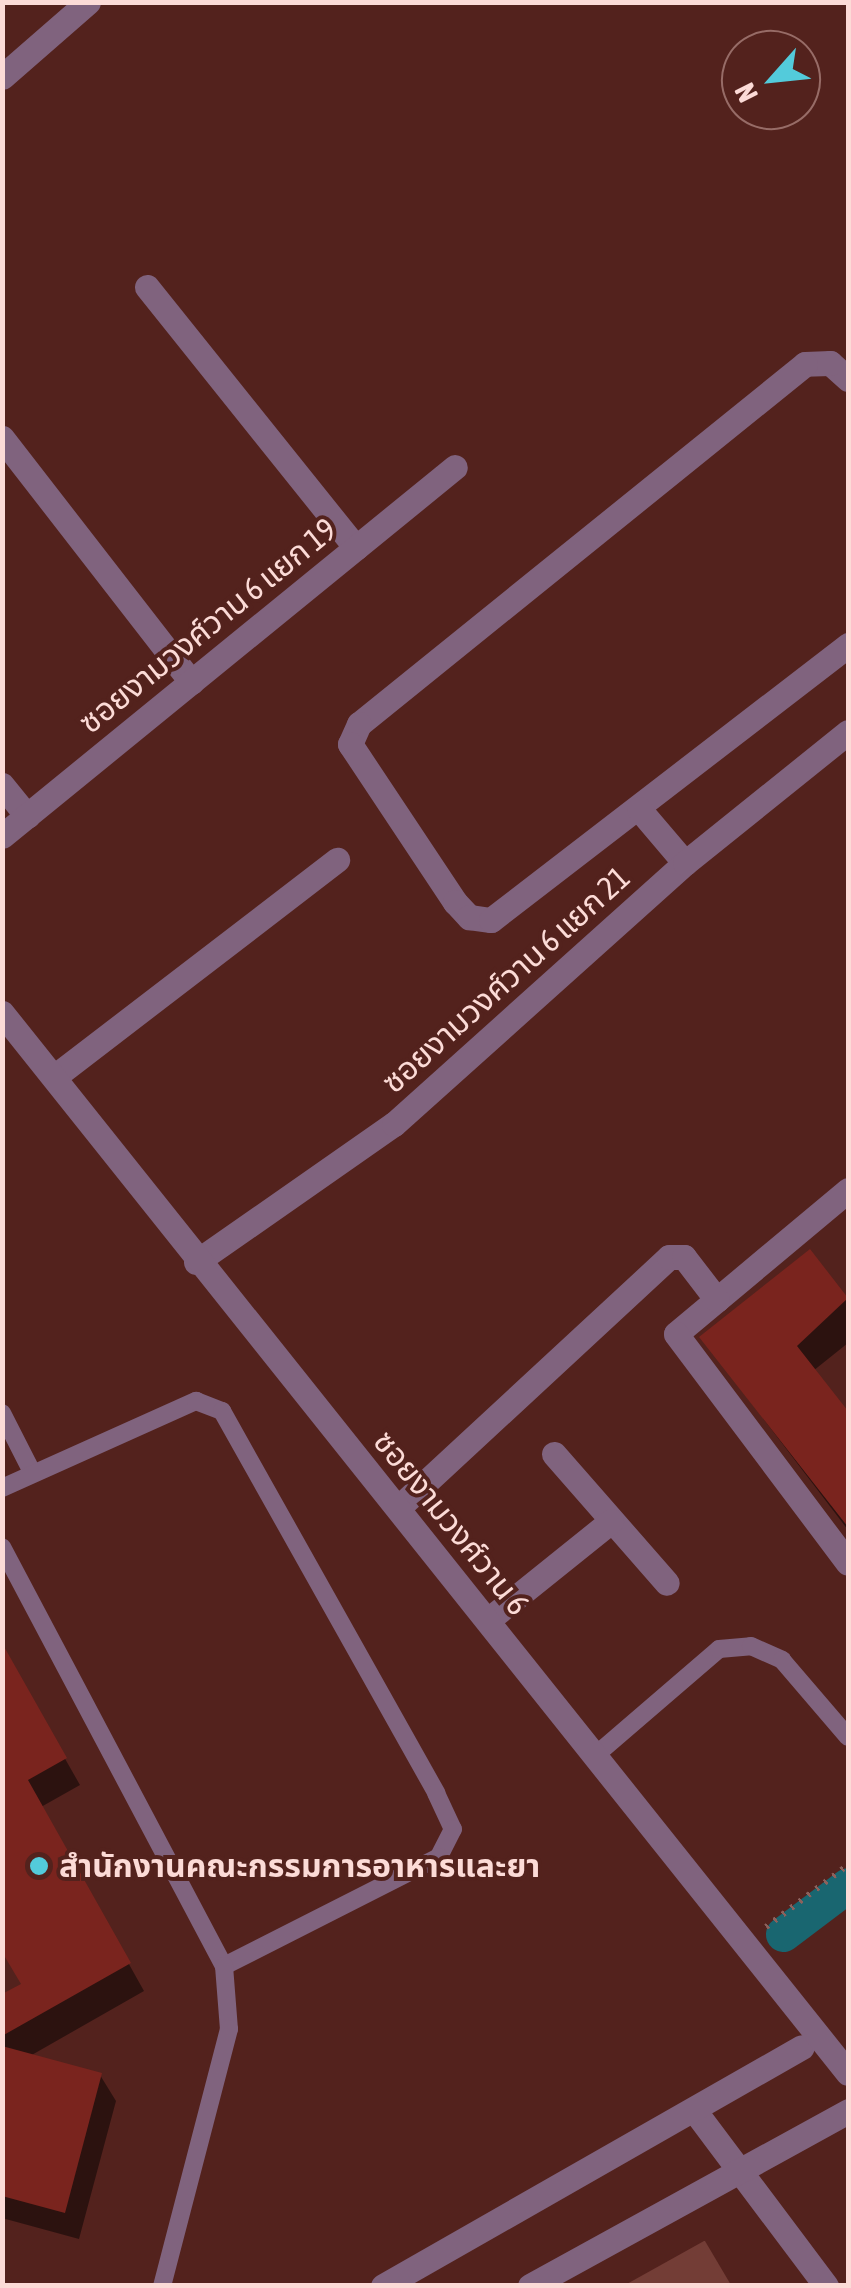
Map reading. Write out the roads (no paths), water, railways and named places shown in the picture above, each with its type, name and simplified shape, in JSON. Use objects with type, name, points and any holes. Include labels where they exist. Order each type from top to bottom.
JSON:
[{"type":"street","points":[[2,77],[88,2]]},
{"type":"street","points":[[147,287],[356,548]]},
{"type":"street","points":[[848,379],[830,363],[805,364],[350,737],[362,769],[444,887],[481,921],[506,913],[848,645]]},
{"type":"street","points":[[2,438],[191,682]]},
{"type":"street","name":"ซอยงามวงศ์วาน 6 แยก 19","points":[[2,836],[455,466]]},
{"type":"street","name":"ซอยงามวงศ์วาน 6 แยก 21","points":[[196,1262],[394,1124],[685,863],[848,732]]},
{"type":"street","points":[[2,785],[28,816]]},
{"type":"street","points":[[639,809],[685,863]]},
{"type":"street","points":[[54,1077],[338,860]]},
{"type":"street","name":"ซอยงามวงศ์วาน 6","points":[[2,1013],[196,1262],[745,1942],[811,2041],[848,2073]]},
{"type":"street","points":[[848,1190],[676,1334],[848,1563]]},
{"type":"street","points":[[398,1508],[674,1253],[717,1300]]},
{"type":"street","points":[[554,1454],[667,1584]]},
{"type":"street","points":[[488,1620],[611,1520]]},
{"type":"street","points":[[383,2286],[811,2041]]},
{"type":"street","points":[[694,2110],[826,2286]]},
{"type":"street","points":[[530,2286],[738,2168],[848,2111]]},
{"type":"lane","points":[[2,1488],[196,1400],[222,1411],[452,1829],[439,1857],[224,1966]]},
{"type":"lane","points":[[2,1413],[32,1472]]},
{"type":"lane","points":[[2,1547],[224,1966],[229,2028],[162,2286]]},
{"type":"lane","points":[[597,1754],[719,1649],[751,1646],[782,1660],[848,1737]]},
{"type":"waterway","points":[[783,1934],[848,1885]]},
{"type":"place","name":"สำนักงานคณะกรรมการอาหารและยา","points":[[39,1866]]}]
